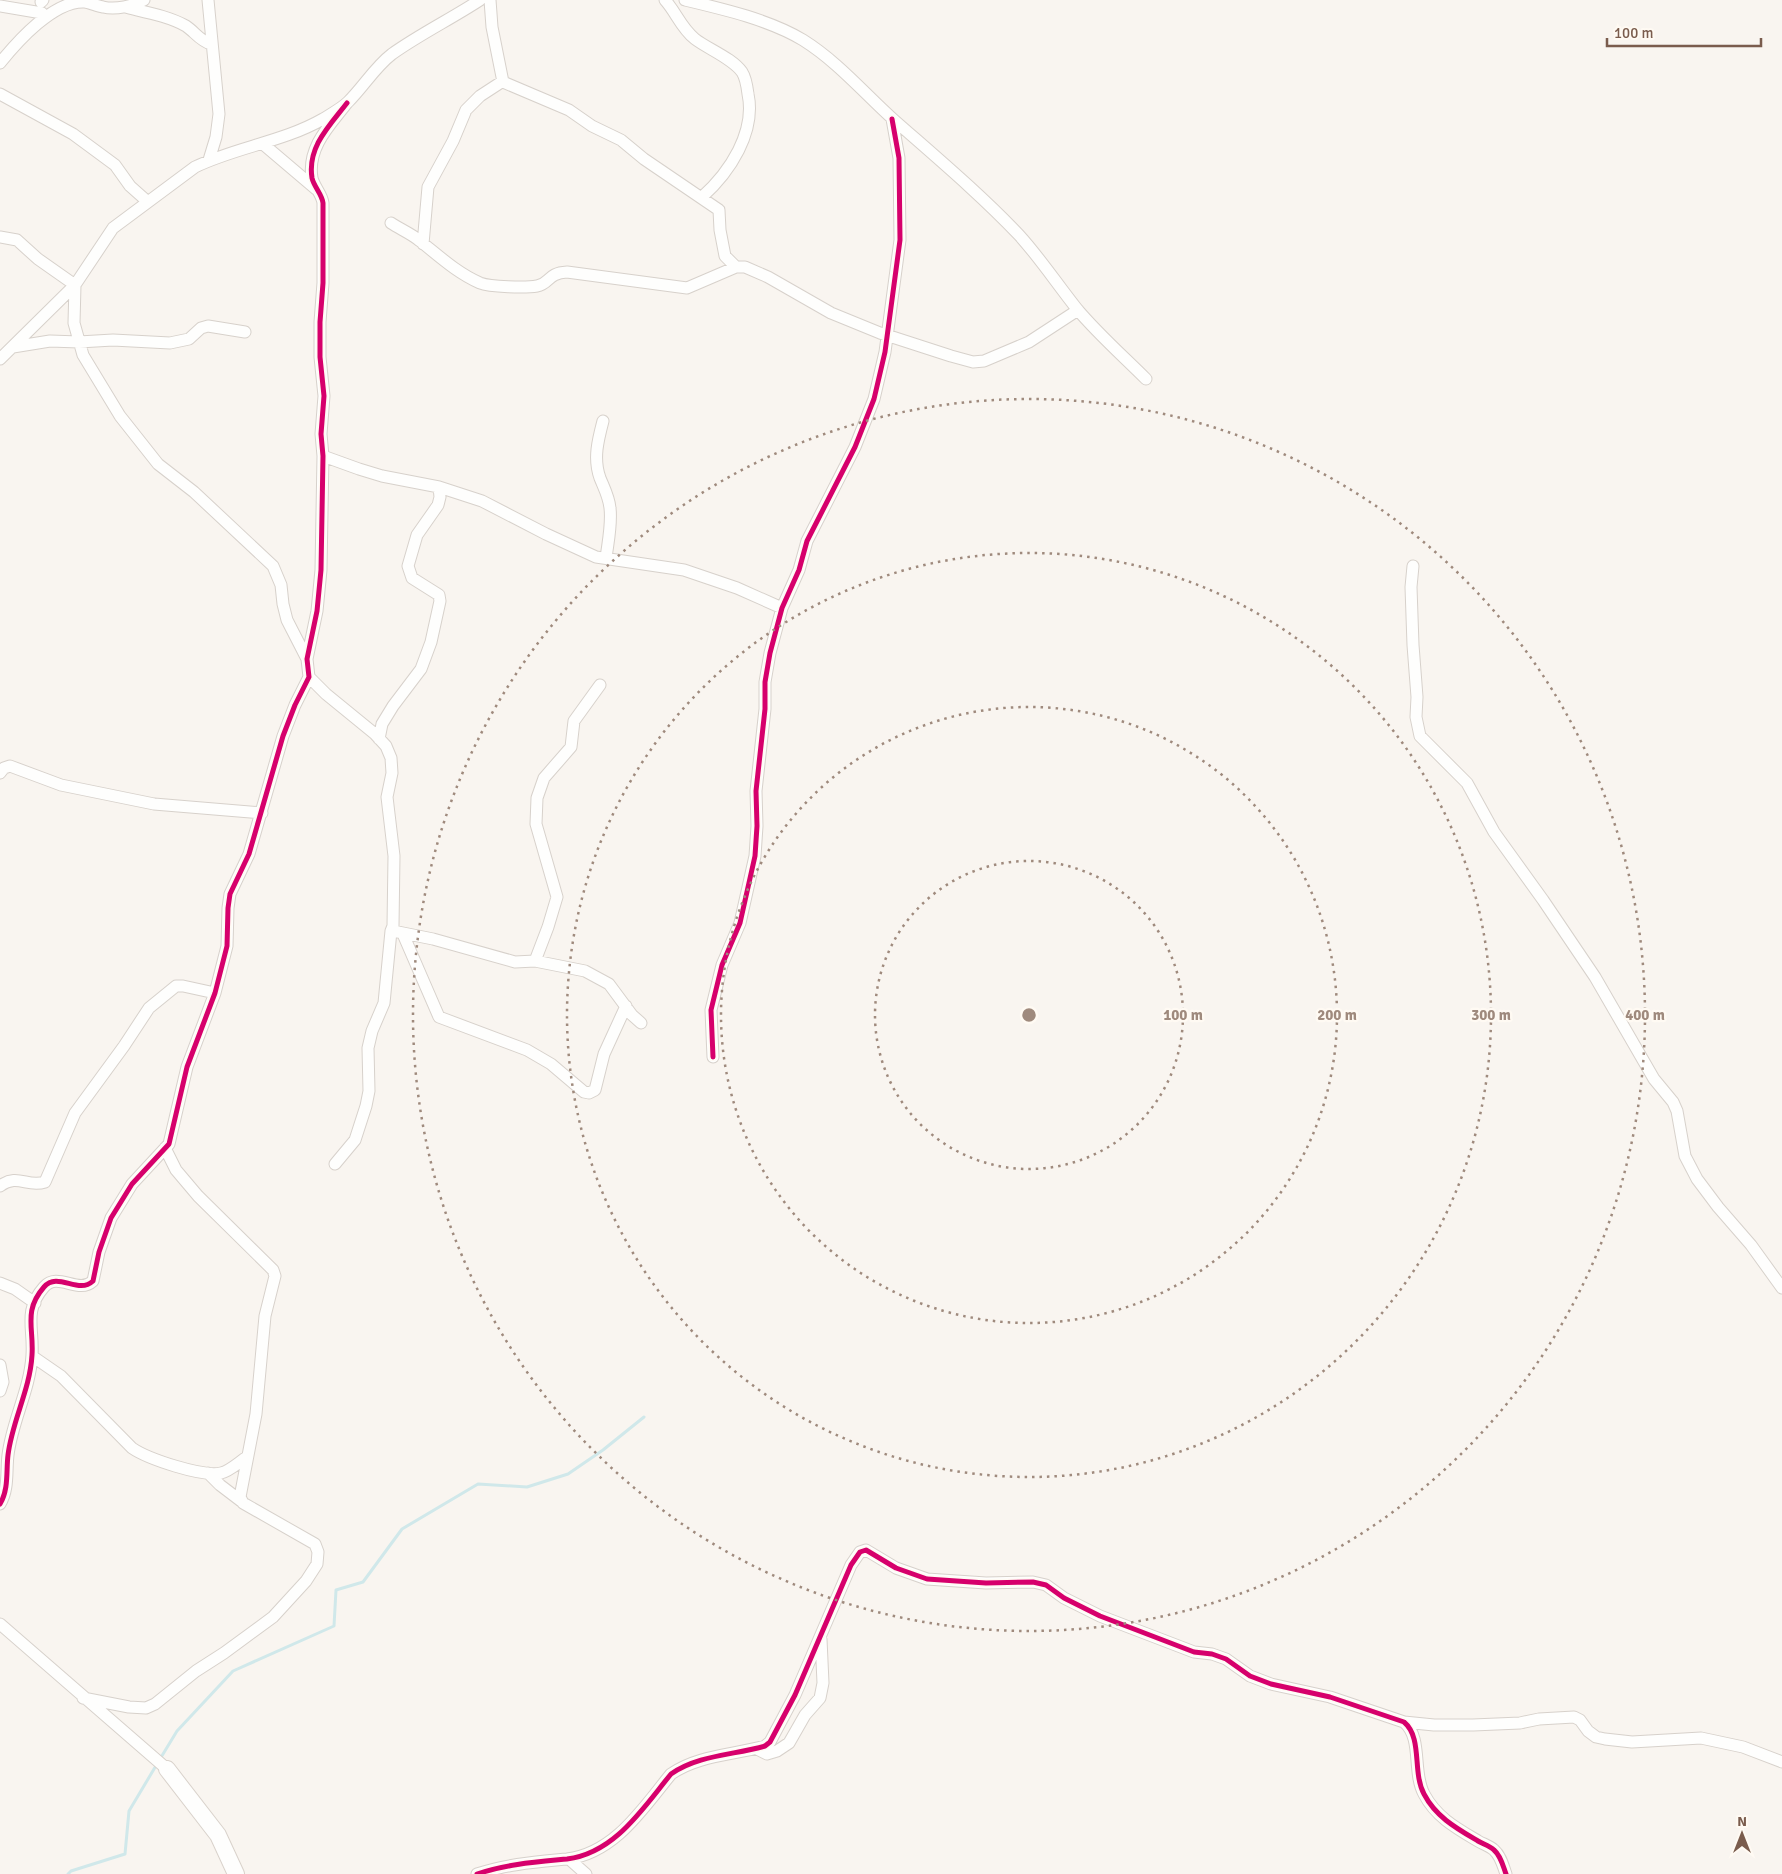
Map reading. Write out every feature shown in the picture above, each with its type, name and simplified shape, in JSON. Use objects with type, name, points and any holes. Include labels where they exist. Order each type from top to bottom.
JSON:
[{"type":"street","points":[[0,6],[63,6],[81,2],[106,8],[134,5],[144,0]]},
{"type":"street","points":[[208,0],[219,114],[218,126],[209,160]]},
{"type":"street","points":[[307,659],[317,611],[321,570],[323,456],[321,434],[324,396],[320,357],[323,209],[322,199],[312,178],[312,158],[318,141],[380,64],[438,24],[478,1],[492,0],[492,27],[503,81],[569,110],[592,126],[621,140],[644,159],[719,210],[720,230],[725,256],[736,267]]},
{"type":"street","points":[[664,0],[687,32],[741,71],[750,101],[749,120],[738,149],[716,184],[702,197]]},
{"type":"street","points":[[686,0],[738,14],[782,29],[804,41],[835,65],[892,119],[937,157],[1019,235],[1041,260],[1078,310],[1146,379]]},
{"type":"street","points":[[0,63],[42,7]]},
{"type":"street","points":[[122,7],[147,12],[176,22],[186,27],[203,41],[212,44]]},
{"type":"street","points":[[423,244],[428,187],[453,141],[466,110],[480,96],[503,81]]},
{"type":"street","points":[[0,94],[73,134],[115,165],[130,186],[148,202]]},
{"type":"street","points":[[0,359],[75,285],[113,228],[195,167],[209,160],[297,132],[347,103]]},
{"type":"street","points":[[712,1057],[711,1010],[722,965],[740,923],[755,856],[758,826],[756,791],[765,709],[765,682],[770,653],[782,608],[799,570],[810,534],[855,447],[874,399],[888,335],[900,240],[899,158],[892,119]]},
{"type":"street","points":[[263,144],[319,192]]},
{"type":"street","points":[[391,223],[423,244],[441,259],[481,284],[491,286],[536,287],[544,284],[554,274],[567,272],[687,288],[736,267],[745,267],[768,277],[831,313],[888,335],[973,362],[984,361],[1029,342],[1078,310]]},
{"type":"street","points":[[0,238],[17,240],[38,259],[75,285]]},
{"type":"street","points":[[75,285],[74,324],[83,355],[120,416],[158,464],[194,492],[273,566],[281,585],[283,604],[288,620],[307,659],[310,677],[326,694],[379,739],[386,746],[391,758],[392,773],[387,797],[394,856],[394,926],[391,931],[384,1003],[372,1031],[368,1048],[369,1091],[366,1106],[355,1140],[335,1164]]},
{"type":"street","points":[[13,347],[36,342],[113,340],[170,343],[189,339],[201,328],[208,326],[245,332]]},
{"type":"street","points":[[63,342],[83,355]]},
{"type":"street","points":[[603,421],[597,442],[597,460],[600,477],[608,495],[611,509],[606,558]]},
{"type":"street","points":[[323,456],[382,476],[440,487],[482,501],[596,557],[684,570],[737,588],[782,608]]},
{"type":"street","points":[[379,739],[382,724],[421,669],[440,601],[439,595],[412,578],[408,566],[417,535],[438,506],[440,487]]},
{"type":"street","points":[[1414,566],[1411,587],[1413,645],[1417,697],[1416,717],[1420,736],[1467,783],[1494,832],[1595,977],[1654,1079],[1673,1102],[1677,1111],[1685,1156],[1694,1174],[1718,1207],[1751,1245],[1782,1288]]},
{"type":"street","points":[[0,1504],[4,1494],[10,1444],[32,1356],[30,1317],[35,1303],[45,1285],[53,1281],[84,1286],[93,1281],[99,1252],[111,1218],[132,1184],[169,1144],[187,1067],[215,993],[227,946],[230,894],[249,854],[283,736],[295,705],[310,677]]},
{"type":"street","points":[[535,961],[551,919],[557,896],[536,824],[538,798],[544,778],[571,746],[574,721],[600,685]]},
{"type":"street","points":[[0,773],[2,769],[10,766],[61,784],[154,804],[262,813]]},
{"type":"street","points":[[391,931],[433,939],[516,962],[535,961],[585,971],[609,984],[642,1023]]},
{"type":"street","points":[[403,934],[440,1017],[527,1050],[551,1064],[584,1092],[589,1093],[595,1090],[604,1054],[626,1006]]},
{"type":"street","points":[[0,1186],[15,1180],[31,1184],[45,1182],[75,1113],[149,1008],[176,986],[215,993]]},
{"type":"street","points":[[165,1148],[176,1170],[198,1196],[270,1266],[275,1276],[265,1316],[256,1414],[241,1487],[241,1501]]},
{"type":"street","points":[[0,1283],[15,1289],[35,1303]]},
{"type":"street","points":[[32,1356],[61,1376],[132,1448],[143,1455],[208,1473],[226,1471],[248,1457]]},
{"type":"street","points":[[0,1365],[3,1382],[0,1392]]},
{"type":"street","points":[[83,1698],[130,1707],[146,1708],[155,1704],[196,1671],[273,1617],[306,1581],[318,1564],[318,1552],[315,1544],[241,1501],[208,1473]]},
{"type":"street","points":[[477,1874],[519,1864],[569,1859],[597,1850],[619,1836],[671,1774],[678,1769],[723,1754],[757,1749],[770,1742],[795,1695],[851,1564],[860,1552],[866,1550],[901,1570],[926,1580],[986,1583],[1034,1582],[1046,1585],[1064,1598],[1100,1616],[1194,1652],[1212,1654],[1226,1659],[1250,1676],[1271,1684],[1330,1697],[1404,1722],[1434,1725],[1473,1725],[1520,1723],[1574,1717],[1580,1720],[1588,1731],[1596,1737],[1605,1739],[1632,1742],[1701,1738],[1743,1747],[1782,1762]]},
{"type":"street","points":[[0,1624],[166,1769],[218,1835],[236,1874]]},
{"type":"street","points":[[757,1749],[767,1754],[777,1751],[789,1743],[805,1714],[820,1698],[822,1683],[821,1635]]},
{"type":"street","points":[[1404,1722],[1410,1727],[1415,1741],[1417,1774],[1424,1793],[1440,1816],[1452,1826],[1495,1851],[1502,1862],[1506,1874]]},
{"type":"street","points":[[569,1859],[586,1874]]},
{"type":"waterway","points":[[160,1759],[177,1731],[233,1671],[334,1626],[336,1590],[363,1582],[402,1529],[478,1484],[527,1487],[568,1474],[603,1450],[644,1417]]},
{"type":"waterway","points":[[68,1874],[71,1871],[125,1854],[129,1811],[157,1764]]},
{"type":"cycle path","points":[[0,1504],[6,1486],[10,1442],[31,1368],[31,1320],[34,1304],[44,1287],[55,1281],[81,1286],[93,1281],[99,1252],[111,1218],[132,1184],[169,1144],[187,1067],[215,993],[227,946],[230,894],[249,854],[283,736],[295,705],[309,677],[307,659],[317,611],[321,570],[323,456],[321,434],[324,396],[320,357],[323,283],[323,203],[313,181],[311,167],[316,146],[321,137],[347,103]]},
{"type":"cycle path","points":[[713,1057],[711,1010],[722,965],[740,923],[755,856],[757,826],[756,791],[765,709],[765,682],[770,653],[782,608],[799,570],[807,541],[855,447],[874,399],[885,352],[900,240],[899,158],[892,119]]},
{"type":"cycle path","points":[[477,1874],[533,1862],[567,1859],[584,1855],[600,1848],[626,1827],[671,1774],[704,1759],[765,1746],[770,1742],[795,1695],[851,1565],[860,1552],[866,1550],[896,1568],[927,1579],[986,1583],[1033,1582],[1046,1585],[1064,1598],[1100,1616],[1194,1652],[1212,1654],[1226,1659],[1250,1676],[1271,1684],[1330,1697],[1404,1722],[1410,1729],[1416,1746],[1420,1785],[1429,1802],[1447,1821],[1491,1847],[1500,1858],[1506,1874]]}]
